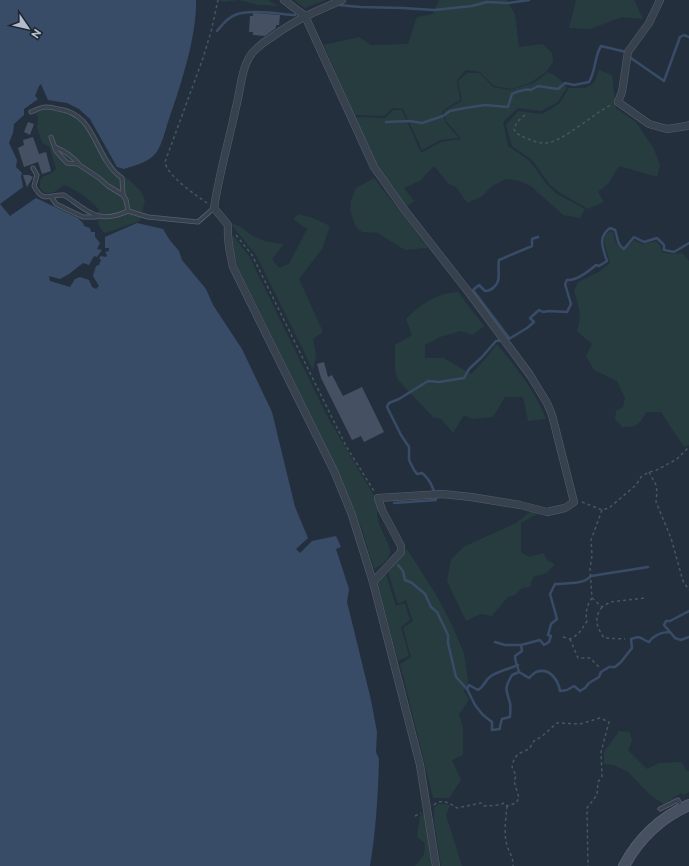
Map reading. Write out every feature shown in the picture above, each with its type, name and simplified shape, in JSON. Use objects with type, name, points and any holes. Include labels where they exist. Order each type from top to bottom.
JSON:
[{"type":"street","points":[[284,0],[305,16],[374,167],[403,208],[470,294],[530,375],[547,403],[552,415],[574,502],[565,508],[547,512],[520,505],[442,494],[378,498],[382,510],[401,546],[401,552],[373,582]]},
{"type":"street","points":[[342,0],[305,16],[258,47],[252,54],[244,70],[217,185],[214,208],[228,225],[227,236],[233,267],[336,473],[352,516],[373,582],[420,765],[436,866]]},
{"type":"street","points":[[660,0],[649,23],[628,52],[622,92],[618,102],[649,124],[667,129],[689,125]]},
{"type":"street","points":[[624,866],[636,845],[646,834],[659,822],[686,806]]},
{"type":"lane","points":[[31,112],[46,107],[65,110],[78,115],[88,126],[103,157],[113,172],[122,178],[123,195],[126,200],[128,211]]},
{"type":"lane","points":[[52,137],[56,151],[67,163],[78,164]]},
{"type":"lane","points":[[55,147],[68,153],[78,164],[123,195]]},
{"type":"lane","points":[[33,168],[37,175],[34,186],[36,191],[42,196],[52,198],[56,204],[83,217],[108,218],[128,211],[148,217],[198,222],[214,208]]},
{"type":"lane","points":[[52,198],[58,194],[64,195],[97,217]]},
{"type":"lane","points":[[660,809],[678,800],[686,806]]},
{"type":"path","points":[[214,208],[185,187],[165,167],[165,162],[202,62],[211,32],[218,0]]},
{"type":"path","points":[[526,115],[517,122],[514,129],[516,133],[531,140],[547,143],[558,140],[591,116],[618,102]]},
{"type":"path","points":[[228,225],[252,255],[346,446],[378,498]]},
{"type":"path","points":[[574,502],[585,502],[602,510],[609,508],[636,485],[641,477],[677,459],[689,447]]},
{"type":"path","points":[[649,472],[656,485],[656,502],[671,538],[683,581],[689,590]]},
{"type":"path","points":[[570,639],[581,631],[587,621],[586,614],[592,598],[590,569],[592,555],[591,540],[602,510]]},
{"type":"path","points":[[592,598],[602,607]]},
{"type":"path","points":[[625,639],[604,638],[599,630],[596,618],[598,612],[602,607],[610,602],[645,598]]},
{"type":"path","points":[[563,637],[570,639]]},
{"type":"path","points":[[570,639],[578,658],[590,658],[599,667]]},
{"type":"path","points":[[428,811],[437,802],[445,801],[457,808],[481,804],[484,806],[500,805],[504,803],[507,806],[516,803],[519,798],[514,781],[516,776],[512,767],[514,759],[518,754],[529,749],[534,741],[557,723],[580,724],[600,718],[609,722],[601,752],[602,776],[598,782],[597,796],[587,808],[588,866]]},
{"type":"path","points":[[507,806],[505,828],[506,842],[513,860],[513,866]]},
{"type":"green space","points":[[218,0],[239,0],[224,2]]},
{"type":"green space","points":[[239,0],[268,0],[278,6],[258,5]]},
{"type":"green space","points":[[294,0],[326,0],[305,8]]},
{"type":"green space","points":[[439,0],[507,0],[515,14],[519,47],[543,44],[552,53],[553,62],[546,72],[530,83],[512,89],[494,86],[480,72],[466,70],[457,80],[460,100],[442,111],[445,122],[459,138],[440,140],[422,150],[403,109],[392,108],[384,116],[354,115],[324,45],[359,37],[371,45],[408,44],[417,17],[433,14]]},
{"type":"green space","points":[[576,0],[634,0],[643,19],[622,17],[590,29],[569,28]]},
{"type":"green space","points":[[599,70],[612,75],[616,108],[636,122],[654,149],[660,165],[657,177],[619,166],[609,183],[598,192],[604,202],[588,209],[562,194],[550,185],[532,160],[512,146],[506,125],[518,111],[542,114],[559,104],[569,88],[585,88],[594,83]]},
{"type":"green space","points":[[548,72],[557,77],[567,87],[558,102],[541,111],[518,108],[503,122],[508,146],[530,161],[547,185],[557,194],[585,209],[580,218],[563,215],[532,187],[520,181],[506,179],[492,186],[481,197],[467,203],[457,188],[448,183],[434,166],[420,181],[404,188],[414,201],[406,207],[375,162],[354,117],[385,118],[393,110],[402,110],[421,153],[441,142],[461,139],[446,121],[444,111],[462,101],[458,81],[467,73],[480,73],[493,87],[510,90],[534,83]]},
{"type":"green space","points":[[46,109],[63,112],[76,117],[86,128],[93,131],[117,171],[141,191],[145,200],[140,221],[105,233],[99,225],[99,210],[83,195],[64,185],[51,193],[45,193],[41,190],[41,179],[56,169],[49,146],[42,143],[37,127],[38,118],[36,113]]},
{"type":"green space","points":[[374,178],[428,248],[405,250],[378,233],[362,232],[355,225],[350,210],[351,200],[356,188]]},
{"type":"green space","points":[[299,214],[313,218],[330,226],[322,249],[299,279],[323,332],[313,339],[316,355],[313,370],[256,255],[231,224],[241,227],[253,236],[284,244],[272,259],[279,268],[289,264],[307,229],[293,219]]},
{"type":"green space","points":[[611,231],[614,233],[616,243],[624,250],[634,240],[643,244],[656,241],[663,253],[682,253],[689,261],[689,445],[684,447],[661,412],[646,412],[642,420],[635,426],[622,427],[615,419],[616,411],[623,407],[625,398],[617,381],[594,370],[586,356],[592,344],[577,331],[579,326],[579,311],[574,291],[578,282],[599,272],[610,263],[604,242],[605,235]]},
{"type":"green space","points":[[232,234],[249,256],[327,416],[379,504],[377,518],[390,547],[390,553],[388,558],[383,563],[374,569],[362,530],[340,475],[239,269],[234,254]]},
{"type":"green space","points":[[458,292],[484,326],[473,335],[461,331],[440,337],[425,345],[425,358],[444,358],[471,374],[497,344],[531,389],[542,408],[546,419],[528,421],[523,397],[505,397],[493,417],[472,419],[464,415],[453,433],[441,419],[433,417],[398,380],[395,371],[395,345],[412,335],[406,319],[429,300],[442,295]]},
{"type":"green space","points":[[531,511],[539,513],[521,523],[521,552],[529,557],[543,553],[548,561],[555,564],[547,573],[533,577],[530,587],[522,588],[515,595],[508,597],[492,616],[481,614],[466,621],[447,581],[451,559],[465,546],[516,523]]},
{"type":"green space","points":[[407,549],[435,593],[451,623],[464,653],[468,682],[464,691],[469,700],[459,714],[463,728],[463,755],[452,760],[461,780],[449,798],[433,798],[400,664],[411,657],[403,628],[413,621],[406,600],[398,604],[388,572]]},
{"type":"green space","points":[[386,574],[396,606],[405,603],[410,620],[401,627],[409,656],[398,661],[377,582]]},
{"type":"green space","points":[[619,731],[630,732],[632,741],[628,750],[647,769],[659,763],[681,762],[687,771],[689,771],[689,792],[684,795],[681,793],[664,804],[650,795],[627,771],[613,765],[604,764],[604,752]]},
{"type":"green space","points":[[439,804],[450,805],[446,815],[462,866],[441,866],[434,821],[434,808]]},
{"type":"green space","points":[[425,812],[432,866],[415,866],[424,855],[425,843],[417,837],[420,816]]},
{"type":"water","points":[[0,0],[196,0],[194,30],[187,62],[163,138],[156,153],[149,159],[137,165],[124,169],[117,167],[90,119],[79,109],[67,103],[48,100],[41,84],[35,96],[38,99],[24,109],[24,115],[14,124],[13,133],[9,143],[17,160],[16,167],[22,173],[21,176],[23,187],[0,204]]},
{"type":"water","points":[[36,198],[78,218],[84,226],[90,228],[91,232],[95,232],[95,237],[100,243],[97,249],[102,250],[97,257],[94,256],[89,265],[83,263],[60,279],[49,276],[50,281],[70,287],[75,279],[80,277],[89,280],[92,287],[96,289],[99,286],[93,276],[96,266],[99,265],[101,260],[99,258],[101,256],[106,257],[107,255],[105,252],[109,251],[109,248],[105,248],[105,237],[137,223],[163,229],[179,251],[182,260],[206,289],[213,305],[242,349],[272,412],[295,507],[308,538],[296,549],[300,553],[312,541],[336,536],[341,547],[336,549],[349,589],[347,602],[371,700],[377,732],[376,752],[379,759],[378,786],[370,866],[0,866],[0,204],[10,216]]},
{"type":"building","points":[[253,13],[280,15],[279,25],[276,25],[276,28],[265,36],[253,35],[253,32],[249,32],[250,16],[253,16]]},
{"type":"building","points":[[28,122],[34,124],[30,135],[24,132]]},
{"type":"building","points":[[33,137],[39,154],[46,152],[51,171],[42,174],[38,162],[24,167],[18,148],[24,145],[23,140]]},
{"type":"building","points":[[23,175],[33,177],[27,187]]},
{"type":"building","points":[[324,362],[328,377],[332,375],[343,396],[362,387],[384,432],[364,442],[361,436],[352,440],[321,378],[317,364]]},
{"type":"waterway","points":[[339,5],[434,10],[472,6],[487,2],[508,3],[529,0]]},
{"type":"waterway","points":[[217,31],[230,18],[241,13],[256,12],[295,15]]},
{"type":"waterway","points":[[628,56],[664,81],[680,37],[684,35],[689,37]]},
{"type":"waterway","points":[[386,122],[410,121],[422,123],[443,116],[450,111],[465,108],[485,105],[508,107],[512,94],[521,90],[531,90],[538,86],[558,89],[565,83],[574,85],[589,82],[601,46],[626,52]]},
{"type":"waterway","points":[[394,503],[436,500],[435,493],[430,482],[422,473],[417,474],[409,460],[409,447],[401,435],[387,407],[389,403],[399,399],[428,381],[439,382],[464,378],[469,369],[496,341],[509,339],[527,328],[534,322],[530,318],[539,310],[543,312],[567,312],[571,304],[565,284],[567,280],[575,279],[596,265],[599,266],[607,261],[602,239],[610,228],[615,230],[618,242],[624,249],[634,237],[644,242],[657,238],[664,245],[664,250],[674,252],[689,243]]},
{"type":"waterway","points":[[509,338],[473,290],[479,285],[485,291],[492,289],[498,282],[499,278],[499,260],[532,246],[532,239],[538,237]]},
{"type":"waterway","points":[[398,565],[403,571],[405,580],[412,583],[425,594],[431,607],[437,612],[448,635],[448,643],[456,677],[467,689],[475,705],[483,715],[492,722],[492,730],[500,729],[502,719],[510,717],[507,686],[512,675],[519,672],[515,656],[522,651],[521,645],[540,640],[544,645],[549,642],[551,636],[548,635],[551,624],[557,619],[550,594],[555,584],[579,582],[584,581],[591,576],[648,567]]},
{"type":"waterway","points":[[670,632],[664,625],[666,621],[670,621],[689,611]]},
{"type":"waterway","points":[[519,672],[529,678],[536,672],[545,671],[555,679],[560,691],[567,690],[574,686],[580,691],[599,677],[601,672],[609,667],[615,667],[621,662],[632,648],[631,639],[639,637],[649,642],[658,634],[670,632],[675,638],[681,640],[689,637]]},
{"type":"waterway","points":[[495,642],[505,645],[521,645]]},
{"type":"waterway","points":[[467,689],[469,685],[478,690],[491,676],[518,665]]}]
